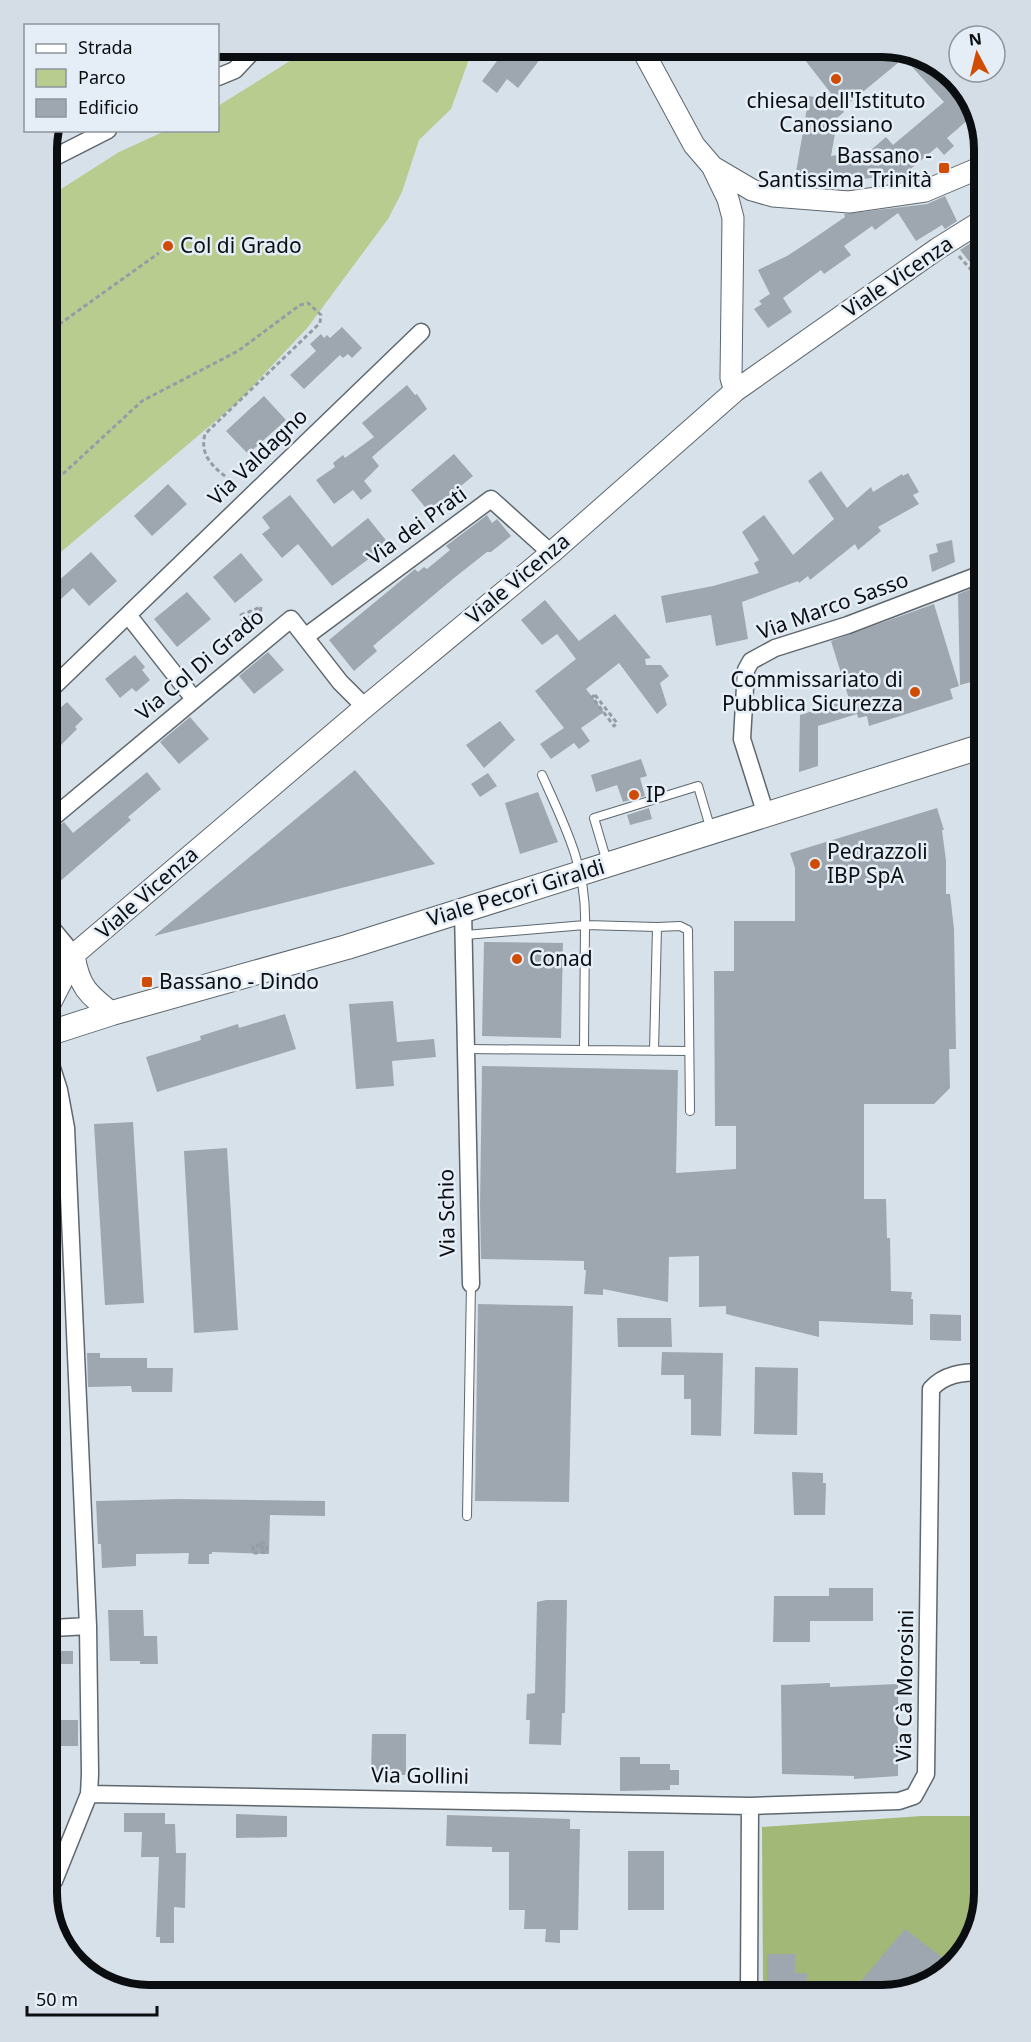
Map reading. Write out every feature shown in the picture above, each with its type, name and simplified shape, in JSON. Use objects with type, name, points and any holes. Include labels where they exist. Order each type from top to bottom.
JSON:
[{"type":"main road","name":"Viale Pecori Giraldi","points":[[57,1031],[347,947],[974,749]]},
{"type":"street","points":[[219,77],[235,70],[247,57]]},
{"type":"street","points":[[646,57],[688,135],[712,166],[728,199],[733,218],[731,378],[735,391]]},
{"type":"street","points":[[57,156],[104,132]]},
{"type":"street","points":[[712,166],[752,190],[773,196]]},
{"type":"street","points":[[733,218],[738,205],[744,198],[757,195],[849,202],[894,197],[925,191],[974,170]]},
{"type":"street","name":"Viale Vicenza","points":[[57,969],[365,707],[551,553],[735,391],[937,249],[974,226]]},
{"type":"street","name":"Via Valdagno","points":[[57,683],[420,332]]},
{"type":"street","name":"Via dei Prati","points":[[305,637],[491,499],[551,553]]},
{"type":"street","name":"Via Marco Sasso","points":[[766,815],[742,739],[746,670],[751,661],[775,648],[848,625],[974,575]]},
{"type":"street","points":[[128,615],[194,699]]},
{"type":"street","name":"Via Col Di Grado","points":[[57,813],[291,619],[340,682],[365,707]]},
{"type":"street","name":"Via Schio","points":[[463,909],[471,1284]]},
{"type":"street","points":[[57,934],[74,955],[77,976],[92,998],[112,1013]]},
{"type":"street","points":[[57,990],[74,955]]},
{"type":"street","points":[[57,1084],[66,1128],[88,1626],[90,1774],[88,1794],[57,1873]]},
{"type":"street","name":"Via Cà Morosini","points":[[750,1806],[899,1802],[914,1796],[926,1774],[931,1389],[939,1380],[964,1372],[974,1372]]},
{"type":"street","points":[[57,1628],[88,1626]]},
{"type":"street","name":"Via Gollini","points":[[88,1794],[750,1806]]},
{"type":"street","points":[[749,1985],[750,1806]]},
{"type":"lane","points":[[542,775],[574,848],[581,873],[585,925],[584,1049]]},
{"type":"lane","points":[[608,865],[594,818],[698,786],[712,833]]},
{"type":"lane","points":[[465,935],[585,925],[680,926],[688,930],[690,1111]]},
{"type":"lane","points":[[654,1051],[657,927]]},
{"type":"lane","points":[[467,1049],[689,1051]]},
{"type":"lane","name":"Via Schio","points":[[467,1516],[471,1284]]},
{"type":"path","points":[[948,243],[974,273]]},
{"type":"path","points":[[57,327],[159,253]]},
{"type":"path","points":[[57,475],[64,473],[142,401],[238,351],[300,305],[308,303],[321,315],[320,323],[206,434],[202,444],[213,466],[249,497]]},
{"type":"path","points":[[261,607],[260,613],[242,620],[241,615],[261,607]]},
{"type":"path","points":[[595,695],[617,723],[614,726],[592,697],[595,695]]},
{"type":"path","points":[[261,1542],[265,1543],[267,1552],[262,1550],[262,1554],[253,1553],[254,1546],[261,1542]]},
{"type":"green space","points":[[296,57],[470,57],[451,109],[419,140],[402,192],[388,219],[308,327],[238,402],[57,555],[57,192],[119,152],[163,132],[219,132],[219,105]]},
{"type":"green space","points":[[974,1282],[974,1367],[971,1367]]},
{"type":"green space","points":[[922,1816],[974,1816],[974,1893],[972,1911],[965,1934],[943,1962],[928,1973],[900,1983],[763,1985],[762,1827]]},
{"type":"building","points":[[500,57],[542,57],[518,88],[507,79],[497,93],[482,81]]},
{"type":"building","points":[[803,57],[888,57],[902,60],[842,109],[844,112],[838,117],[831,156],[871,150],[886,137],[893,145],[944,102],[906,61],[923,66],[943,80],[959,98],[969,119],[947,138],[954,146],[944,155],[937,147],[907,172],[912,179],[880,180],[879,177],[825,184],[795,178],[809,96],[837,101]]},
{"type":"building","points":[[945,196],[957,221],[945,229],[942,225],[916,241],[898,213],[875,230],[872,226],[844,246],[851,255],[824,274],[821,270],[783,298],[792,312],[768,328],[754,309],[762,304],[759,301],[770,294],[758,270],[807,243],[845,217],[844,214],[927,204]]},
{"type":"building","points":[[974,241],[974,267],[960,250]]},
{"type":"building","points":[[342,327],[362,348],[352,358],[348,354],[343,358],[340,355],[304,389],[290,375],[316,351],[310,344],[321,334],[324,338],[327,335],[330,338]]},
{"type":"building","points":[[407,385],[415,395],[417,394],[427,409],[372,457],[379,466],[364,481],[372,491],[361,500],[353,490],[334,504],[316,480],[335,467],[333,463],[343,455],[345,458],[374,437],[362,423]]},
{"type":"building","points":[[264,396],[286,420],[248,454],[226,431]]},
{"type":"building","points":[[454,454],[473,476],[429,512],[411,490]]},
{"type":"building","points":[[821,471],[847,508],[871,487],[873,492],[902,474],[903,476],[908,473],[919,492],[913,495],[919,504],[878,527],[881,531],[858,550],[855,544],[810,580],[808,576],[799,583],[798,581],[742,602],[748,639],[716,646],[711,615],[666,623],[661,596],[713,586],[759,573],[754,563],[759,560],[742,532],[764,515],[793,555],[834,519],[808,481]]},
{"type":"building","points":[[168,484],[187,504],[152,536],[134,516]]},
{"type":"building","points":[[290,495],[332,547],[368,518],[389,544],[332,586],[298,544],[282,558],[262,534],[270,528],[262,517]]},
{"type":"building","points":[[487,515],[492,523],[497,519],[511,536],[454,578],[373,646],[377,651],[354,671],[329,640],[415,569],[418,572],[424,567],[427,569],[450,550],[446,546]]},
{"type":"building","points":[[952,540],[955,562],[932,572],[929,555],[938,552],[936,544]]},
{"type":"building","points":[[91,552],[117,581],[89,606],[73,588],[57,603],[57,582]]},
{"type":"building","points":[[241,553],[263,580],[235,603],[213,577]]},
{"type":"building","points":[[974,588],[974,681],[960,685],[958,594]]},
{"type":"building","points":[[187,592],[211,619],[177,647],[154,619]]},
{"type":"building","points":[[545,600],[579,641],[615,614],[651,658],[645,659],[646,665],[661,665],[669,676],[660,683],[667,705],[657,714],[619,663],[586,689],[604,712],[581,728],[590,741],[579,749],[574,743],[551,759],[540,744],[564,728],[535,691],[576,659],[557,634],[542,645],[521,620]]},
{"type":"building","points":[[934,604],[959,686],[950,689],[953,699],[869,726],[867,716],[858,718],[857,714],[818,726],[818,766],[799,772],[800,715],[849,699],[831,641]]},
{"type":"building","points":[[268,652],[284,670],[254,694],[239,676]]},
{"type":"building","points":[[135,655],[145,667],[142,670],[150,680],[136,692],[132,688],[120,698],[105,679]]},
{"type":"building","points":[[67,702],[83,719],[75,727],[77,729],[61,745],[59,742],[57,744],[57,711]]},
{"type":"building","points":[[190,717],[209,739],[179,764],[160,742]]},
{"type":"building","points":[[500,721],[515,740],[484,768],[466,745]]},
{"type":"building","points":[[641,759],[647,776],[640,778],[645,796],[623,802],[617,785],[596,792],[591,775]]},
{"type":"building","points":[[355,770],[435,864],[154,936]]},
{"type":"building","points":[[147,772],[161,789],[128,817],[131,820],[57,884],[57,827],[64,822],[73,833]]},
{"type":"building","points":[[488,773],[497,786],[480,797],[471,784]]},
{"type":"building","points":[[538,792],[558,842],[520,854],[505,803]]},
{"type":"building","points":[[649,808],[652,819],[630,825],[627,815]]},
{"type":"building","points":[[937,808],[944,830],[942,830],[946,861],[946,894],[950,894],[954,929],[956,1049],[949,1049],[950,1088],[934,1104],[864,1104],[864,1199],[886,1199],[887,1238],[890,1238],[891,1291],[912,1292],[913,1325],[819,1321],[819,1337],[726,1314],[726,1306],[699,1307],[699,1256],[669,1257],[668,1302],[603,1289],[603,1295],[584,1294],[586,1270],[584,1270],[584,1261],[481,1259],[482,1066],[678,1070],[676,1173],[736,1169],[736,1126],[715,1126],[714,971],[734,971],[734,921],[795,921],[795,868],[790,853]]},
{"type":"building","points":[[484,942],[563,943],[561,1038],[482,1036]]},
{"type":"building","points":[[393,1001],[397,1042],[434,1039],[436,1057],[392,1061],[394,1086],[356,1089],[349,1004]]},
{"type":"building","points":[[285,1014],[296,1049],[157,1092],[146,1057],[201,1040],[200,1036],[238,1024],[239,1028]]},
{"type":"building","points":[[133,1122],[144,1303],[105,1305],[94,1124]]},
{"type":"building","points":[[227,1148],[238,1330],[194,1333],[184,1151]]},
{"type":"building","points":[[478,1304],[573,1306],[569,1502],[475,1501]]},
{"type":"building","points":[[930,1314],[961,1315],[961,1341],[930,1340]]},
{"type":"building","points":[[617,1318],[671,1318],[672,1347],[618,1347]]},
{"type":"building","points":[[662,1352],[723,1353],[721,1436],[691,1435],[691,1399],[684,1399],[684,1375],[661,1375]]},
{"type":"building","points":[[87,1353],[100,1353],[100,1358],[147,1358],[147,1368],[173,1368],[172,1392],[132,1392],[131,1386],[88,1387]]},
{"type":"building","points":[[755,1367],[798,1368],[797,1435],[754,1434]]},
{"type":"building","points":[[792,1472],[823,1473],[823,1483],[826,1483],[825,1515],[794,1515]]},
{"type":"building","points":[[178,1499],[325,1501],[325,1516],[270,1515],[269,1554],[212,1552],[209,1554],[209,1564],[188,1564],[189,1553],[136,1554],[136,1566],[102,1568],[101,1544],[98,1544],[96,1501]]},
{"type":"building","points":[[829,1588],[873,1588],[873,1621],[810,1621],[810,1642],[773,1642],[774,1596],[829,1596]]},
{"type":"building","points":[[567,1600],[565,1713],[562,1713],[561,1745],[529,1744],[530,1720],[526,1720],[527,1694],[535,1693],[537,1602]]},
{"type":"building","points":[[108,1610],[143,1610],[144,1636],[157,1636],[158,1664],[140,1664],[140,1661],[110,1661]]},
{"type":"building","points":[[57,1651],[73,1651],[73,1664],[57,1664]]},
{"type":"building","points":[[830,1683],[830,1687],[898,1684],[898,1776],[854,1779],[854,1776],[782,1774],[781,1685]]},
{"type":"building","points":[[57,1720],[78,1720],[78,1746],[57,1746]]},
{"type":"building","points":[[372,1734],[406,1734],[406,1775],[371,1775]]},
{"type":"building","points":[[620,1757],[640,1757],[640,1764],[670,1764],[670,1770],[679,1770],[679,1785],[670,1785],[670,1790],[620,1791]]},
{"type":"building","points":[[124,1813],[165,1813],[165,1824],[175,1824],[176,1853],[186,1853],[185,1908],[174,1907],[174,1943],[160,1943],[160,1937],[156,1937],[159,1857],[141,1857],[142,1832],[124,1832]]},
{"type":"building","points":[[236,1814],[287,1816],[287,1837],[236,1838]]},
{"type":"building","points":[[447,1815],[570,1819],[570,1829],[580,1829],[578,1930],[560,1930],[560,1943],[545,1942],[546,1929],[524,1929],[525,1910],[509,1910],[509,1852],[492,1852],[492,1847],[446,1846]]},
{"type":"building","points":[[628,1851],[664,1851],[664,1910],[628,1910]]},
{"type":"building","points":[[905,1929],[945,1960],[928,1973],[900,1983],[858,1985]]},
{"type":"building","points":[[767,1954],[795,1954],[795,1973],[807,1973],[806,1985],[767,1985]]},
{"type":"place","name":"chiesa dell'Istituto Canossiano","points":[[836,79]]},
{"type":"place","name":"Bassano - Santissima Trinità","points":[[944,168]]},
{"type":"place","name":"Col di Grado","points":[[168,246]]},
{"type":"place","name":"Commissariato di Pubblica Sicurezza","points":[[915,692]]},
{"type":"place","name":"IP","points":[[634,795]]},
{"type":"place","name":"Pedrazzoli IBP SpA","points":[[815,864]]},
{"type":"place","name":"Conad","points":[[517,959]]},
{"type":"place","name":"Bassano - Dindo","points":[[147,982]]}]
